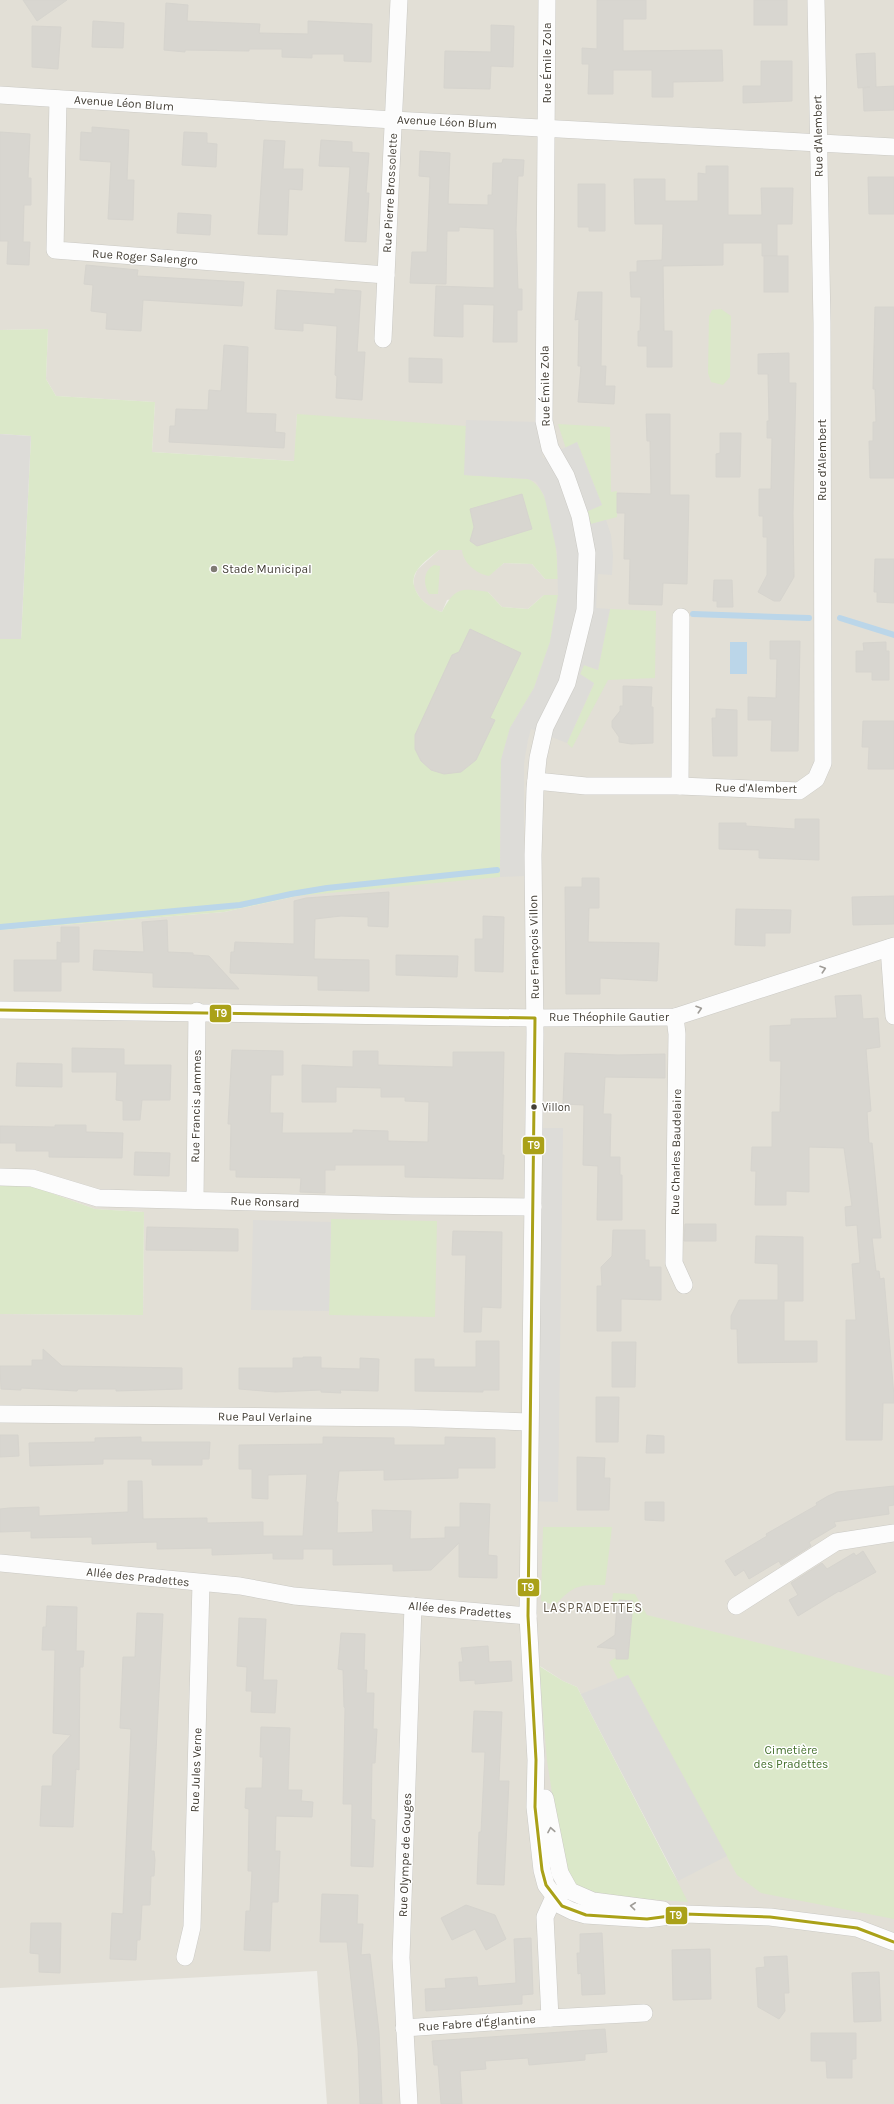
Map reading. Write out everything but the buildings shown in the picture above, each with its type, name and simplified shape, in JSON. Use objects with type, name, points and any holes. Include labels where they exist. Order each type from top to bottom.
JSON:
[{"type":"street","name":"Rue Pierre Brossolette","points":[[383,339],[399,0]]},
{"type":"street","name":"Rue Émile Zola","points":[[536,781],[538,758],[545,727],[566,683],[585,610],[587,553],[580,516],[566,476],[550,448],[544,421],[547,0]]},
{"type":"street","name":"Rue d'Alembert","points":[[536,781],[586,786],[680,786],[799,791],[816,779],[823,763],[822,324],[816,0]]},
{"type":"street","name":"Avenue Léon Blum","points":[[0,95],[393,120],[547,127],[894,147]]},
{"type":"street","name":"Rue Roger Salengro","points":[[58,99],[55,250],[386,276]]},
{"type":"street","points":[[680,786],[681,617]]},
{"type":"street","name":"Rue François Villon","points":[[528,1616],[529,1422],[535,1018],[533,855],[536,781]]},
{"type":"street","points":[[891,947],[894,1016]]},
{"type":"street","name":"Rue Théophile Gautier","points":[[0,1010],[197,1011],[535,1018],[675,1017],[891,947]]},
{"type":"street","name":"Rue Francis Jammes","points":[[195,1200],[197,1011]]},
{"type":"street","name":"Rue Charles Baudelaire","points":[[675,1017],[677,1034],[674,1263],[684,1285]]},
{"type":"street","name":"Rue Ronsard","points":[[0,1177],[32,1178],[98,1198],[533,1207]]},
{"type":"street","name":"Rue Paul Verlaine","points":[[0,1414],[411,1418],[529,1422]]},
{"type":"street","points":[[736,1606],[836,1542],[894,1533]]},
{"type":"street","name":"Allée des Pradettes","points":[[0,1563],[240,1586],[294,1596],[528,1616],[536,1760],[560,1873],[561,1892]]},
{"type":"street","name":"Rue Jules Verne","points":[[185,1957],[192,1927],[201,1583]]},
{"type":"street","name":"Rue Olympe de Gouges","points":[[408,2104],[401,1958],[413,1606]]},
{"type":"street","points":[[561,1892],[574,1894],[593,1901],[685,1914],[770,1917],[857,1928],[894,1942]]},
{"type":"street","name":"Rue Fabre d'Églantine","points":[[550,2018],[545,1917],[561,1892]]},
{"type":"street","name":"Rue Fabre d'Églantine","points":[[404,2028],[644,2013]]},
{"type":"shaded area","points":[[0,0],[894,0],[894,2104],[327,2104],[317,1971],[0,1988],[0,1314],[143,1315],[144,1212],[95,1209],[29,1185],[0,1185],[0,930],[224,912],[297,896],[544,595],[528,609],[502,607],[488,592],[447,600],[442,612],[432,609],[420,598],[414,588],[414,578],[417,570],[439,550],[462,550],[489,575],[504,563],[532,564],[545,579],[558,579],[297,414],[295,461],[152,452],[155,402],[56,396],[46,379],[48,329],[0,330]],"holes":[[[540,1666],[563,1681],[577,1687],[678,1881]]]},
{"type":"shaded area","points":[[466,420],[538,422],[543,458],[577,442],[602,505],[586,512],[591,524],[606,520],[611,535],[613,556],[612,575],[598,574],[596,608],[610,609],[598,670],[584,665],[580,674],[594,683],[567,743],[531,729],[528,740],[524,763],[524,876],[500,877],[501,760],[510,728],[534,688],[550,642],[558,595],[557,552],[544,495],[536,482],[528,479],[464,475]]},
{"type":"shaded area","points":[[0,434],[31,436],[21,639],[0,639]]},
{"type":"shaded area","points":[[534,1128],[563,1128],[558,1502],[529,1501]]},
{"type":"shaded area","points":[[253,1220],[331,1222],[329,1311],[251,1310]]},
{"type":"shaded area","points":[[628,1675],[727,1856],[678,1881],[581,1694]]},
{"type":"green space","points":[[721,309],[731,316],[730,377],[723,385],[711,382],[708,373],[709,316],[712,310]]},
{"type":"green space","points":[[48,329],[46,379],[56,396],[155,402],[152,452],[294,461],[297,414],[466,426],[465,475],[528,479],[537,485],[544,495],[549,508],[557,554],[558,579],[545,579],[532,564],[504,563],[489,576],[484,575],[471,567],[465,559],[462,550],[439,550],[425,561],[414,576],[415,589],[419,596],[430,606],[442,612],[455,594],[465,590],[488,592],[502,607],[528,609],[544,595],[558,595],[550,642],[534,688],[510,728],[501,760],[500,877],[297,896],[224,912],[0,930],[0,639],[21,639],[31,436],[0,434],[0,330]]},
{"type":"green space","points":[[558,424],[610,427],[611,492],[617,491],[617,517],[591,524],[586,511],[602,505],[577,442],[566,449]]},
{"type":"green space","points":[[434,565],[440,566],[438,594],[429,594],[425,578],[430,568]]},
{"type":"green space","points":[[610,609],[656,611],[655,678],[608,680],[572,748],[567,743],[594,684],[580,674],[584,665],[598,670]]},
{"type":"green space","points":[[0,1185],[29,1185],[95,1209],[144,1212],[143,1315],[0,1314]]},
{"type":"green space","points":[[331,1219],[437,1221],[435,1317],[329,1315]]},
{"type":"green space","points":[[543,1527],[612,1527],[605,1585],[588,1585],[572,1590],[555,1605],[541,1601]]},
{"type":"green space","name":"Cimetière des Pradettes","points":[[613,1593],[635,1594],[647,1615],[894,1677],[894,1919],[761,1893],[737,1875],[628,1675],[618,1679],[609,1662],[619,1655],[621,1650],[629,1650],[633,1605],[612,1602]]},
{"type":"green space","points":[[539,1666],[563,1681],[577,1687],[688,1902],[592,1895],[573,1885],[564,1869],[547,1761]]},
{"type":"water","points":[[730,642],[747,642],[747,674],[730,674]]},
{"type":"waterway","points":[[693,614],[809,618]]},
{"type":"waterway","points":[[840,618],[894,635]]},
{"type":"waterway","points":[[0,927],[240,905],[327,888],[497,870]]},
{"type":"transit line","name":"T9","points":[[0,1010],[535,1018],[528,1616],[536,1760],[535,1807],[542,1870],[546,1885],[562,1906],[586,1915],[647,1919],[685,1914],[770,1917],[857,1928],[894,1942]]},
{"type":"place","name":"Stade Municipal","points":[[214,569]]},
{"type":"place","name":"Villon","points":[[534,1107]]},
{"type":"district","name":"LASPRADETTES","points":[[593,1607]]}]
